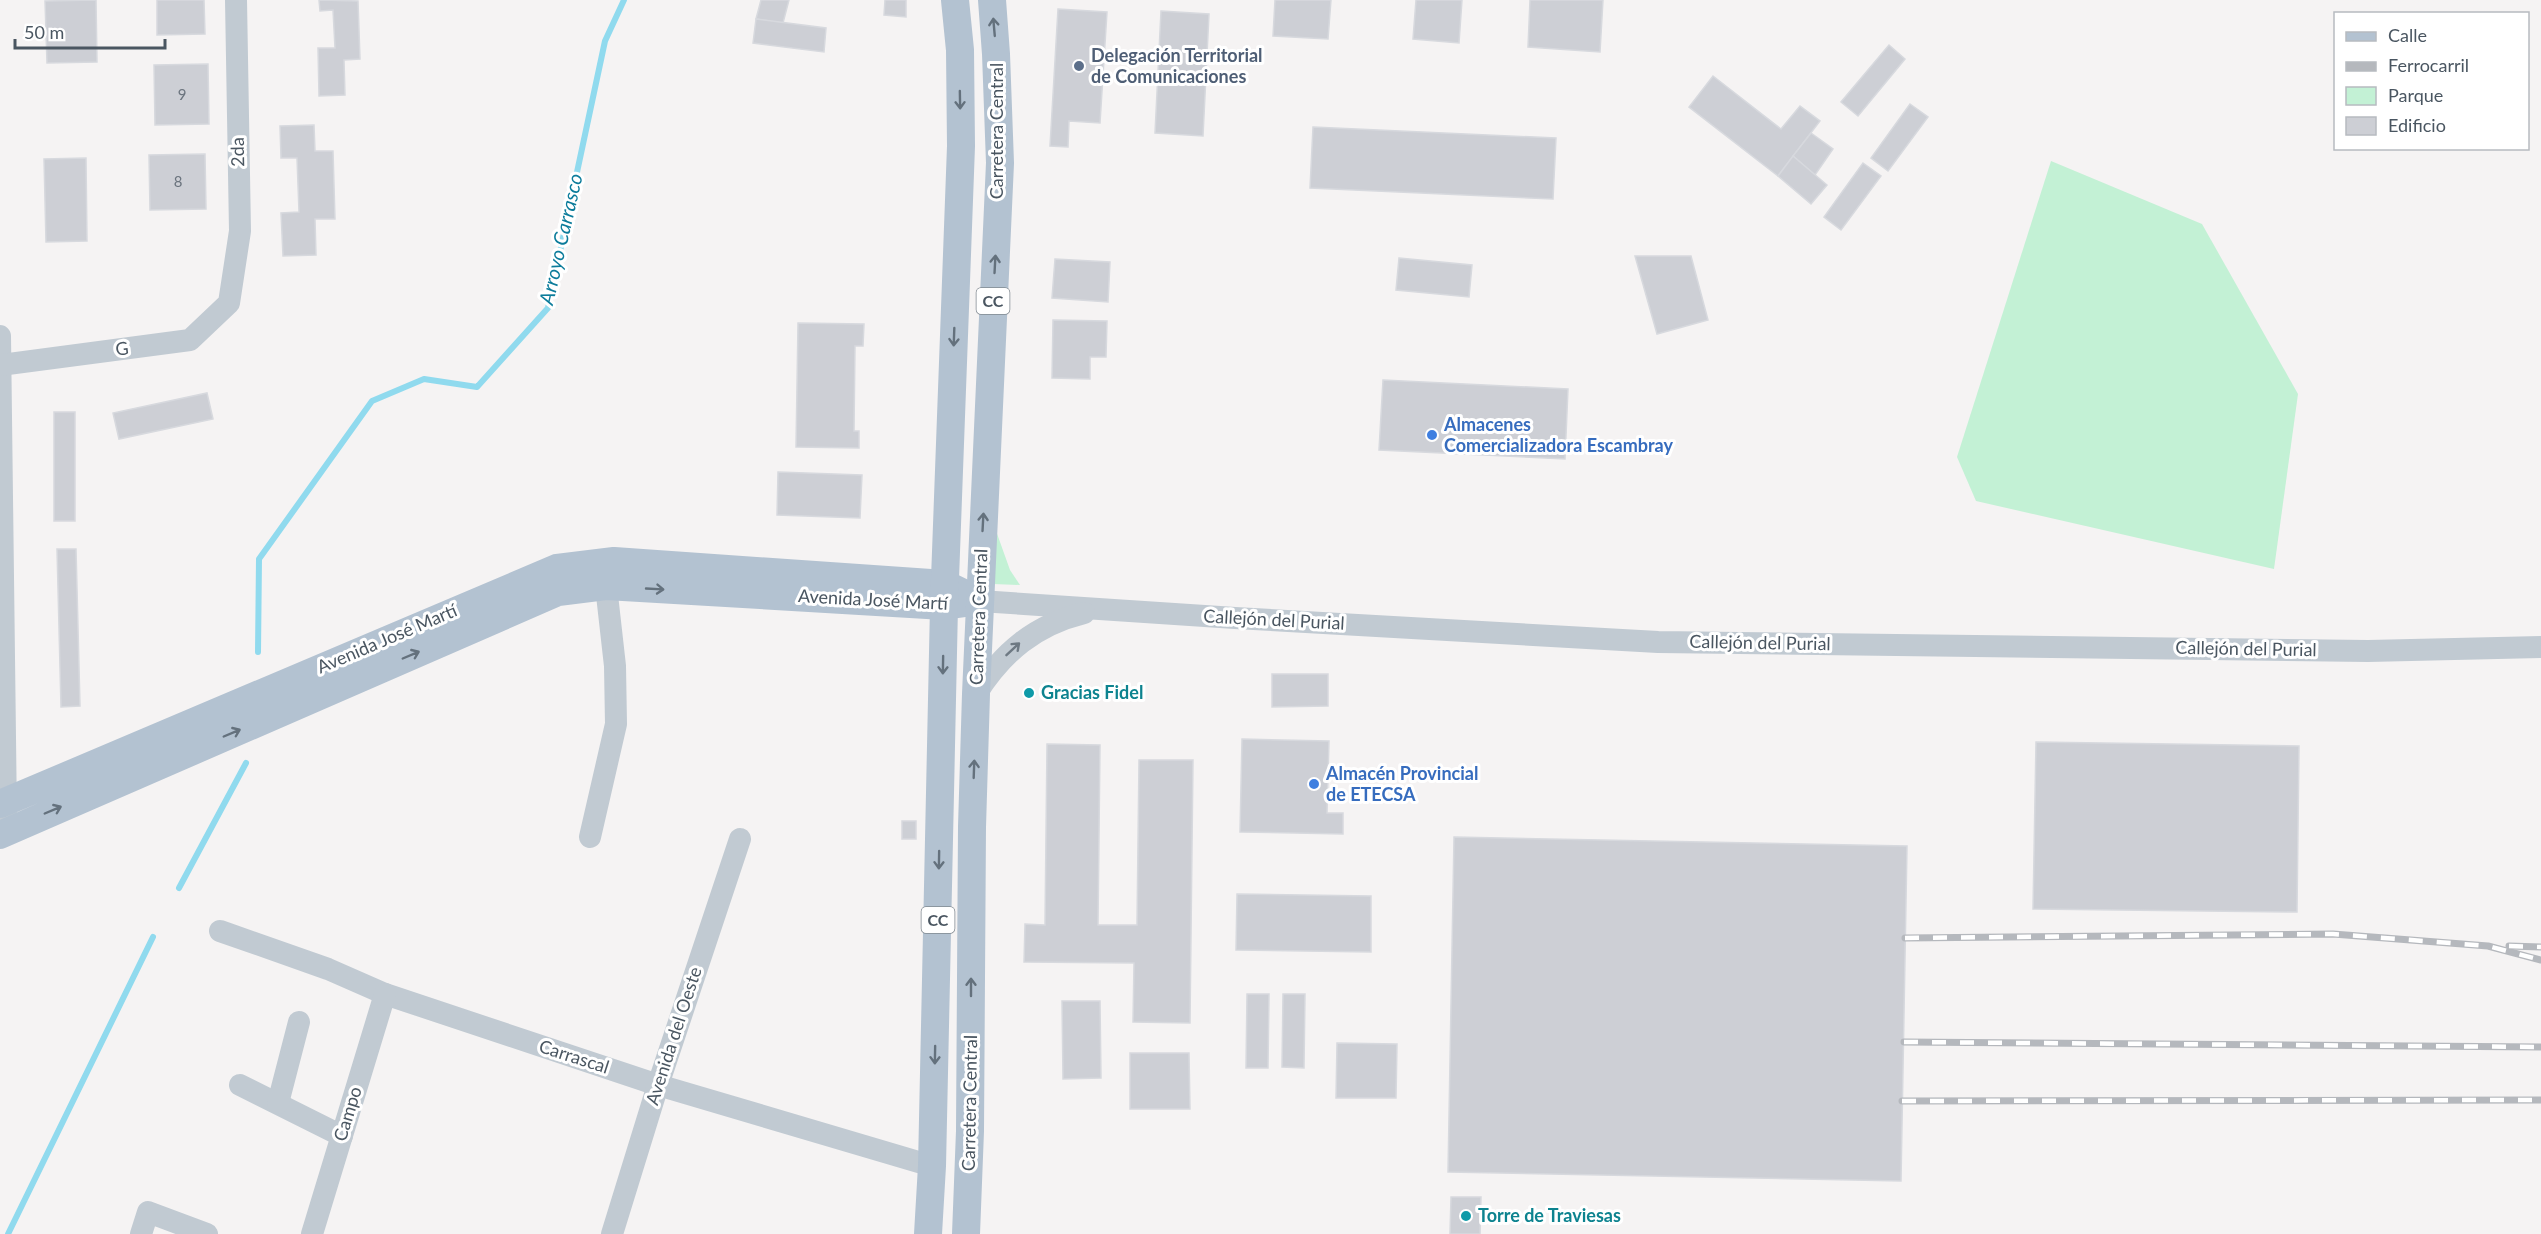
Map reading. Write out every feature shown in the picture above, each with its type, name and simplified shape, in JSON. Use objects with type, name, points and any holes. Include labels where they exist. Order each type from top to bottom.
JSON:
[{"type":"main road","name":"Carretera Central","points":[[928,1234],[932,1166],[945,595],[961,146],[960,50],[955,0]]},
{"type":"main road","name":"Carretera Central","points":[[966,1234],[970,1131],[972,827],[976,694],[1000,163],[992,0]]},
{"type":"main road","points":[[961,146],[1000,163]]},
{"type":"main road","name":"Avenida José Martí","points":[[3,802],[557,568],[614,561],[945,595],[980,601]]},
{"type":"main road","name":"Avenida José Martí","points":[[3,834],[558,592],[606,586],[945,595]]},
{"type":"street","name":"2da","points":[[229,303],[240,231],[236,0]]},
{"type":"street","name":"G","points":[[0,365],[190,340],[229,303]]},
{"type":"street","points":[[0,336],[3,834]]},
{"type":"street","points":[[590,837],[616,724],[615,666],[606,586]]},
{"type":"street","name":"Callejón del Purial","points":[[980,601],[1658,642],[2368,651],[2541,647]]},
{"type":"street","points":[[976,694],[993,667],[1025,638],[1062,618],[1097,609]]},
{"type":"street","name":"Avenida del Oeste","points":[[612,1234],[658,1084],[740,839]]},
{"type":"street","name":"Carrascal","points":[[220,932],[328,969],[385,994],[658,1084],[932,1166]]},
{"type":"street","name":"Campo","points":[[312,1234],[385,994]]},
{"type":"street","points":[[278,1103],[299,1022]]},
{"type":"street","points":[[240,1085],[342,1136]]},
{"type":"street","points":[[141,1234],[148,1212],[207,1234]]},
{"type":"green space","points":[[2051,161],[2202,224],[2298,394],[2274,569],[1976,501],[1957,457]]},
{"type":"green space","points":[[995,528],[1010,570],[1020,585],[993,584]]},
{"type":"building","points":[[96,0],[97,62],[47,63],[45,1]]},
{"type":"building","points":[[157,0],[204,0],[205,34],[157,35]]},
{"type":"building","points":[[319,0],[358,1],[360,59],[344,60],[345,95],[319,96],[318,48],[335,48],[333,10],[320,11]]},
{"type":"building","points":[[761,0],[789,0],[783,23],[756,19]]},
{"type":"building","points":[[885,0],[906,0],[906,17],[884,15]]},
{"type":"building","points":[[1275,0],[1331,0],[1328,39],[1273,36]]},
{"type":"building","points":[[1416,0],[1462,0],[1459,43],[1413,39]]},
{"type":"building","points":[[1530,0],[1603,0],[1600,52],[1528,47]]},
{"type":"building","name":"Delegación Territorial de Comunicaciones","points":[[1058,9],[1107,12],[1100,123],[1069,121],[1068,147],[1050,146]]},
{"type":"building","points":[[1161,11],[1209,14],[1203,136],[1155,133]]},
{"type":"building","points":[[756,19],[826,28],[824,52],[753,43]]},
{"type":"building","points":[[1889,45],[1905,59],[1858,116],[1841,102]]},
{"type":"building","points":[[208,64],[209,124],[155,125],[154,65]]},
{"type":"building","points":[[1713,76],[1781,129],[1800,106],[1820,121],[1778,176],[1689,107]]},
{"type":"building","points":[[1910,104],[1928,117],[1888,171],[1871,158]]},
{"type":"building","points":[[314,125],[315,151],[333,151],[335,219],[315,219],[316,255],[283,256],[281,213],[299,212],[297,158],[281,158],[280,126]]},
{"type":"building","points":[[1313,127],[1556,138],[1553,199],[1310,188]]},
{"type":"building","points":[[1811,133],[1833,149],[1815,175],[1793,156]]},
{"type":"building","points":[[205,154],[206,209],[150,210],[149,155]]},
{"type":"building","points":[[1793,156],[1827,185],[1811,204],[1778,176]]},
{"type":"building","points":[[86,158],[87,241],[46,242],[44,159]]},
{"type":"building","points":[[1863,163],[1881,176],[1841,230],[1824,217]]},
{"type":"building","points":[[1635,256],[1691,256],[1708,320],[1657,334]]},
{"type":"building","points":[[1399,258],[1472,265],[1469,297],[1396,290]]},
{"type":"building","points":[[1055,259],[1110,262],[1108,302],[1052,298]]},
{"type":"building","points":[[1053,320],[1107,321],[1106,357],[1090,357],[1090,379],[1052,378]]},
{"type":"building","points":[[798,323],[864,324],[863,346],[855,346],[854,431],[859,431],[859,448],[796,447]]},
{"type":"building","points":[[1383,380],[1568,389],[1565,459],[1379,450]]},
{"type":"building","points":[[207,393],[213,419],[119,439],[113,413]]},
{"type":"building","points":[[54,412],[75,412],[75,521],[54,521]]},
{"type":"building","points":[[778,472],[862,475],[860,518],[777,515]]},
{"type":"building","points":[[57,549],[76,549],[80,706],[61,707]]},
{"type":"building","points":[[1272,674],[1328,674],[1328,706],[1272,707]]},
{"type":"building","points":[[1242,739],[1329,741],[1327,813],[1343,813],[1343,834],[1240,832]]},
{"type":"building","points":[[2036,742],[2299,746],[2297,912],[2033,909]]},
{"type":"building","points":[[1047,744],[1100,745],[1098,925],[1137,925],[1139,760],[1193,760],[1190,1023],[1133,1022],[1134,963],[1024,962],[1025,924],[1045,925]]},
{"type":"building","points":[[902,821],[916,821],[916,839],[902,839]]},
{"type":"building","points":[[1454,837],[1907,846],[1901,1181],[1448,1172]]},
{"type":"building","points":[[1237,894],[1371,896],[1371,952],[1236,950]]},
{"type":"building","points":[[1247,994],[1269,994],[1268,1068],[1246,1068]]},
{"type":"building","points":[[1283,994],[1305,994],[1304,1068],[1282,1067]]},
{"type":"building","points":[[1062,1001],[1100,1001],[1101,1078],[1063,1079]]},
{"type":"building","points":[[1337,1043],[1397,1044],[1396,1098],[1336,1098]]},
{"type":"building","points":[[1130,1053],[1189,1053],[1190,1109],[1130,1109]]},
{"type":"building","name":"Torre de Traviesas","points":[[1451,1197],[1481,1197],[1480,1234],[1450,1234]]},
{"type":"waterway","name":"Arroyo Carrasco","points":[[258,652],[259,559],[372,401],[424,379],[477,387],[548,308],[605,41],[624,0]]},
{"type":"waterway","points":[[179,888],[246,763]]},
{"type":"waterway","points":[[8,1234],[153,937]]},
{"type":"railway","points":[[1905,938],[2333,934],[2488,946],[2541,960]]},
{"type":"railway","points":[[2509,946],[2541,947]]},
{"type":"railway","points":[[1904,1042],[2541,1047]]},
{"type":"railway","points":[[1902,1101],[2541,1100]]},
{"type":"place","name":"Delegación Territorial de Comunicaciones","points":[[1079,66]]},
{"type":"place","name":"Almacenes Comercializadora Escambray","points":[[1432,435]]},
{"type":"place","name":"Gracias Fidel","points":[[1029,693]]},
{"type":"place","name":"Almacén Provincial de ETECSA","points":[[1314,784]]},
{"type":"place","name":"Torre de Traviesas","points":[[1466,1216]]}]
